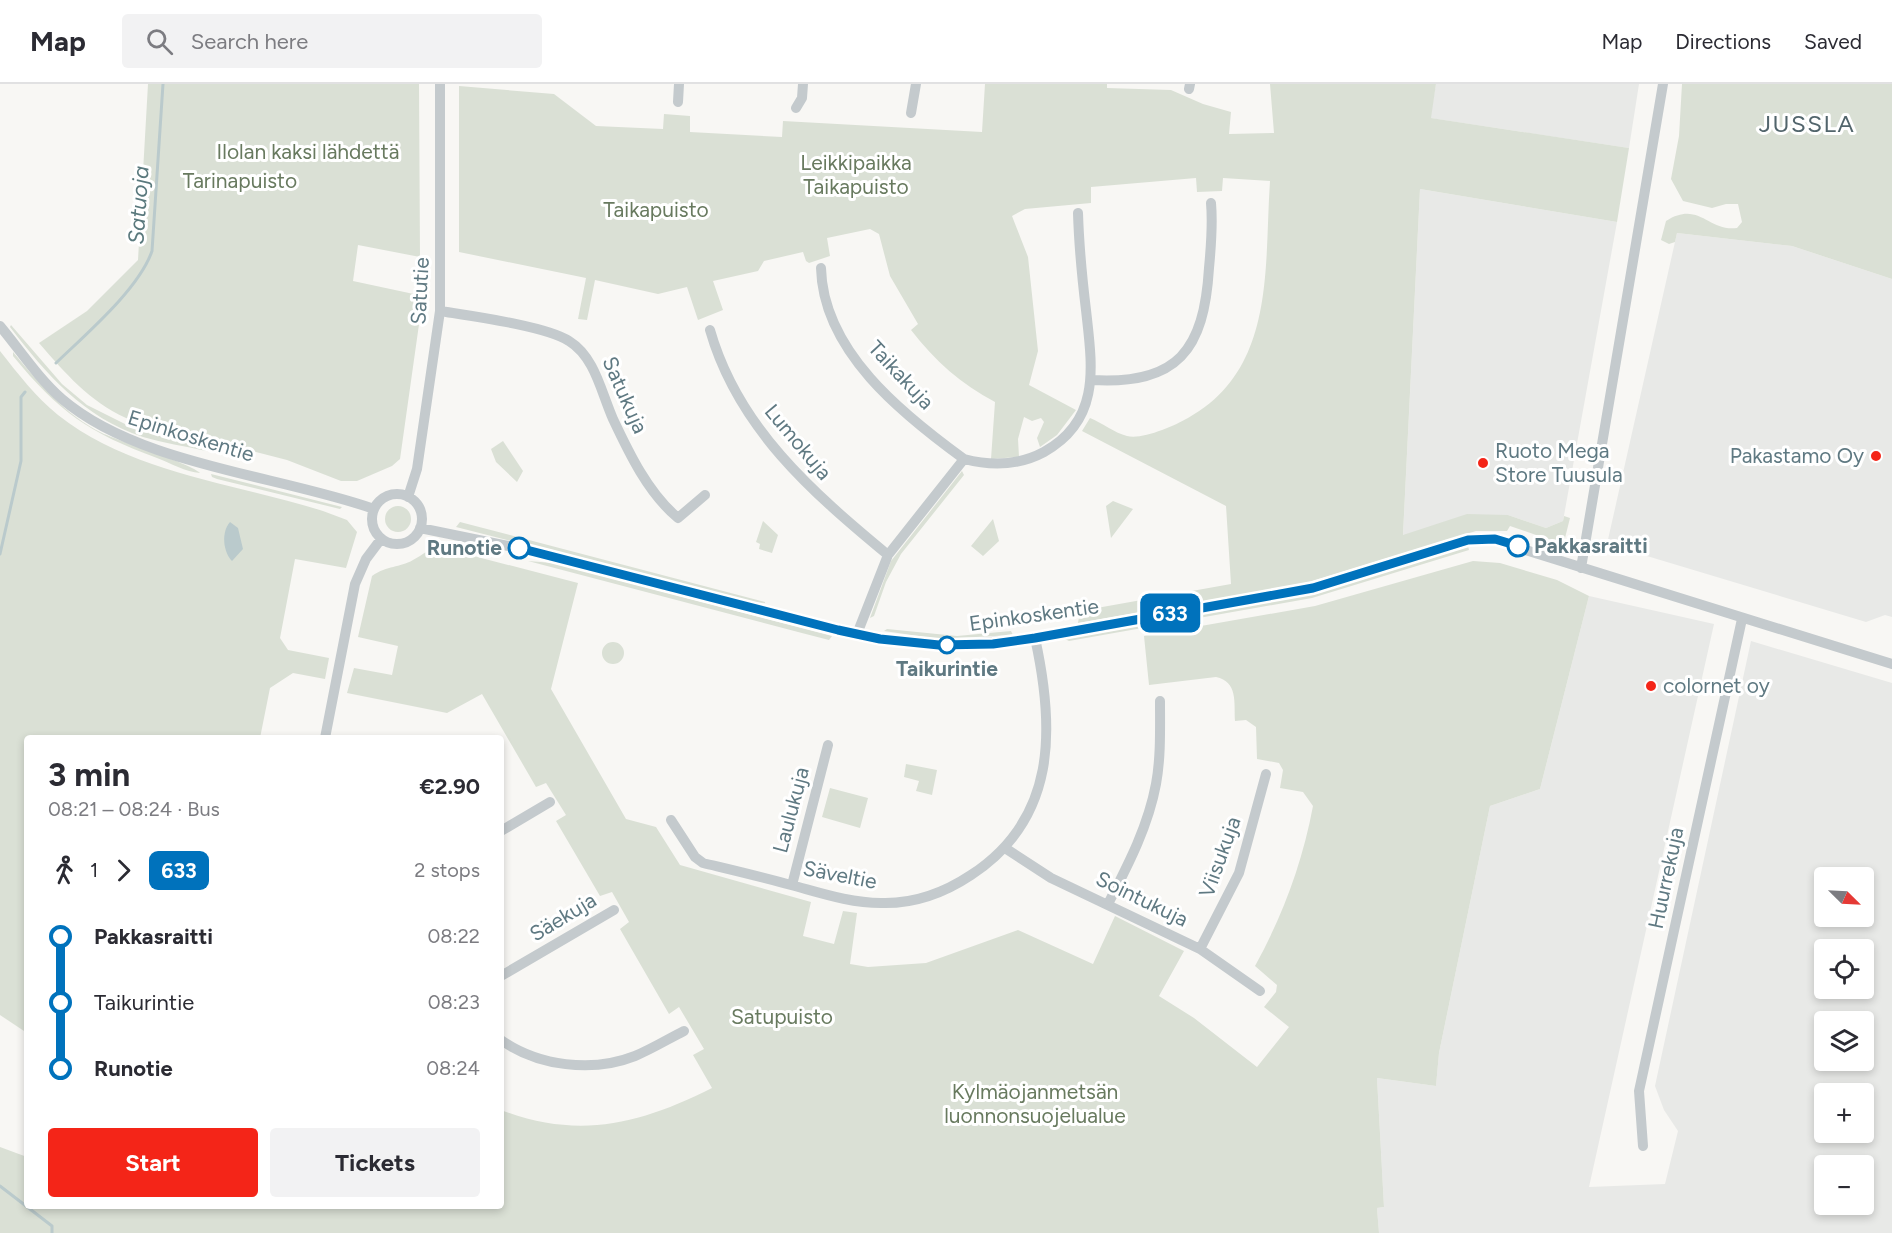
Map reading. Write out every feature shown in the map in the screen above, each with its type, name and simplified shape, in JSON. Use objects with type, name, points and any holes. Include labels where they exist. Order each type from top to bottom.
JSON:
[{"type":"street","name":"Satutie","points":[[408,497],[417,469],[441,311],[440,84]]},
{"type":"street","points":[[678,102],[679,84]]},
{"type":"street","points":[[796,108],[802,98],[803,84]]},
{"type":"street","points":[[911,113],[916,84]]},
{"type":"street","points":[[1663,84],[1581,568],[1892,664]]},
{"type":"street","points":[[1092,380],[1122,381],[1146,378],[1168,367],[1191,345],[1198,334],[1207,303],[1212,224],[1211,203]]},
{"type":"street","points":[[857,634],[888,555],[964,459],[995,465],[1027,460],[1054,447],[1078,420],[1092,380],[1078,213]]},
{"type":"street","name":"Taikakuja","points":[[821,268],[822,291],[846,343],[864,371],[902,410],[964,459]]},
{"type":"street","name":"Satukuja","points":[[441,311],[543,332],[575,345],[589,360],[635,464],[664,504],[678,518],[705,495]]},
{"type":"street","name":"Epinkoskentie","points":[[0,326],[62,399],[115,433],[215,466],[374,509]]},
{"type":"street","name":"Lumokuja","points":[[710,330],[721,364],[770,445],[823,502],[888,555]]},
{"type":"street","points":[[391,495],[408,497],[420,511],[420,528],[407,542],[389,543],[381,539],[375,532],[371,520],[374,509],[383,498],[391,495]]},
{"type":"street","name":"Epinkoskentie","points":[[420,528],[538,552],[702,597],[857,634],[947,645],[1035,638],[1313,588],[1476,538],[1505,542],[1581,568]]},
{"type":"street","points":[[327,735],[358,575],[381,539]]},
{"type":"street","name":"Huurrekuja","points":[[1643,1146],[1639,1091],[1742,619]]},
{"type":"street","name":"Säveltie","points":[[671,820],[695,856],[703,862],[862,902],[889,903],[915,900],[955,886],[990,862],[1005,848],[1031,809],[1046,757],[1047,729],[1035,638]]},
{"type":"street","points":[[1108,904],[1138,842],[1151,804],[1158,769],[1160,701]]},
{"type":"street","name":"Laulukuja","points":[[792,885],[828,745]]},
{"type":"street","name":"Viisukuja","points":[[1200,950],[1218,919],[1239,873],[1248,848],[1266,774]]},
{"type":"street","points":[[504,829],[550,802]]},
{"type":"street","name":"Sointukuja","points":[[1005,848],[1051,878],[1200,950],[1260,991]]},
{"type":"street","name":"Säekuja","points":[[504,974],[614,909]]},
{"type":"street","points":[[504,1042],[533,1056],[578,1065],[635,1056],[684,1031]]},
{"type":"shaded area","points":[[1436,84],[1639,84],[1629,148],[1430,118]]},
{"type":"shaded area","points":[[1420,189],[1617,222],[1563,521],[1546,528],[1508,515],[1403,536]]},
{"type":"shaded area","points":[[1677,233],[1792,246],[1892,279],[1892,617],[1885,615],[1866,622],[1607,544]]},
{"type":"shaded area","points":[[230,522],[238,528],[243,549],[232,561],[224,542],[225,531]]},
{"type":"shaded area","points":[[1589,596],[1714,624],[1589,1187],[1665,1184],[1678,1131],[1664,1110],[1655,1086],[1751,641],[1892,683],[1892,1233],[1379,1233],[1377,1208],[1384,1207],[1377,1078],[1436,1086],[1439,1053],[1490,806],[1540,789]]},
{"type":"green space","name":"Tarinapuisto","points":[[148,84],[419,84],[420,257],[358,245],[353,281],[423,296],[400,459],[392,466],[357,481],[341,481],[287,460],[126,418],[89,395],[39,343],[87,311],[138,260]]},
{"type":"green space","name":"Taikapuisto","points":[[985,84],[1107,84],[1107,88],[1171,90],[1203,104],[1231,112],[1229,134],[1274,133],[1270,84],[1436,84],[1431,118],[1629,148],[1617,222],[1420,189],[1403,535],[1467,514],[1508,515],[1546,528],[1563,521],[1564,516],[1570,518],[1564,542],[1556,542],[1510,526],[1507,531],[1476,531],[1303,584],[1078,623],[1080,611],[1231,584],[1226,506],[1082,431],[1090,418],[1118,433],[1133,437],[1167,428],[1188,418],[1217,397],[1237,373],[1251,344],[1260,314],[1265,281],[1270,181],[1223,178],[1222,191],[1197,192],[1196,178],[1091,187],[1091,203],[1025,209],[1012,216],[1028,257],[1038,351],[1029,385],[1076,410],[1057,435],[1040,447],[1037,438],[1044,422],[1041,418],[1032,421],[1024,417],[1018,439],[1019,457],[991,459],[995,402],[971,388],[949,371],[911,330],[918,324],[890,276],[879,234],[870,229],[827,238],[830,256],[809,263],[803,252],[764,261],[758,271],[713,281],[723,310],[698,320],[687,287],[658,294],[595,280],[587,320],[578,319],[586,278],[459,252],[459,86],[554,94],[596,126],[663,129],[664,114],[690,116],[690,132],[782,137],[783,121],[982,132]]},
{"type":"green space","points":[[1682,84],[1892,84],[1892,279],[1792,246],[1677,233],[1675,242],[1669,244],[1661,240],[1666,221],[1677,215],[1695,215],[1727,228],[1737,228],[1742,222],[1738,204],[1726,204],[1712,208],[1683,201],[1671,179],[1679,136]]},
{"type":"green space","points":[[11,325],[62,384],[87,405],[139,431],[206,446],[206,451],[143,437],[102,418],[84,406],[53,378],[24,345],[10,327]]},
{"type":"green space","points":[[0,351],[20,377],[50,408],[87,435],[119,451],[186,475],[323,511],[347,520],[357,532],[346,568],[295,559],[280,638],[288,650],[329,658],[325,679],[293,673],[270,688],[261,735],[24,735],[24,1031],[0,1015]]},
{"type":"green space","points":[[13,352],[64,408],[89,426],[111,437],[184,464],[200,473],[133,449],[94,430],[77,419],[45,392],[13,356]]},
{"type":"green space","points":[[503,441],[523,471],[517,482],[496,462],[491,449]]},
{"type":"green space","points":[[962,471],[964,475],[901,554],[886,582],[874,616],[870,618],[891,561]]},
{"type":"green space","points":[[211,474],[342,507],[340,509],[217,479]]},
{"type":"green space","points":[[1113,501],[1133,509],[1111,538],[1106,506]]},
{"type":"green space","points":[[398,506],[407,510],[411,519],[407,528],[398,532],[389,528],[385,519],[389,510]]},
{"type":"green space","points":[[993,519],[999,541],[983,556],[971,546]]},
{"type":"green space","points":[[763,521],[778,535],[772,553],[759,549],[760,544],[756,542]]},
{"type":"green space","points":[[460,522],[765,603],[745,601],[456,527]]},
{"type":"green space","points":[[1468,546],[1469,550],[1312,598],[1069,641],[1065,639],[1308,595]]},
{"type":"green space","points":[[439,547],[578,583],[551,689],[626,819],[656,827],[680,865],[811,902],[803,936],[834,944],[843,911],[857,913],[850,964],[868,967],[926,963],[1018,930],[1093,964],[1115,916],[1184,951],[1159,996],[1194,1018],[1257,1067],[1289,1027],[1264,1007],[1276,992],[1277,985],[1255,966],[1290,889],[1313,806],[1303,792],[1280,788],[1283,770],[1279,763],[1257,759],[1256,727],[1246,720],[1235,721],[1233,694],[1228,683],[1216,677],[1149,685],[1144,636],[1315,606],[1473,561],[1500,563],[1557,580],[1589,596],[1540,789],[1490,806],[1439,1053],[1436,1086],[1377,1078],[1384,1207],[1377,1208],[1379,1233],[0,1233],[0,1147],[24,1156],[24,1209],[504,1209],[504,1111],[557,1124],[583,1126],[609,1124],[660,1111],[712,1088],[693,1055],[704,1049],[679,1007],[669,1014],[620,929],[629,922],[612,892],[600,896],[556,821],[566,815],[546,783],[536,787],[482,694],[447,713],[347,693],[354,668],[392,675],[398,646],[358,637],[372,576],[383,570],[408,563]]},
{"type":"green space","points":[[528,561],[553,563],[832,636],[829,640]]},
{"type":"green space","points":[[887,629],[957,636],[1011,631],[1013,635],[939,639],[884,631]]},
{"type":"green space","points":[[609,642],[617,642],[624,649],[624,657],[617,664],[609,664],[602,657],[602,649]]},
{"type":"green space","points":[[906,764],[937,770],[932,795],[916,791],[919,781],[904,777]]},
{"type":"green space","points":[[830,788],[868,798],[860,828],[822,817]]},
{"type":"waterway","name":"Satuoja","points":[[56,363],[124,295],[145,266],[152,251],[163,84]]},
{"type":"waterway","name":"Satuoja","points":[[0,554],[21,461],[21,397],[25,392]]},
{"type":"waterway","points":[[0,1186],[24,1204]]},
{"type":"waterway","points":[[30,1209],[52,1226],[52,1233]]},
{"type":"bus line","name":"633","points":[[519,548],[838,630],[880,639],[926,645],[970,645],[1035,638],[1304,590],[1476,538],[1495,539],[1518,546]]},
{"type":"place","name":"Pakastamo Oy","points":[[1876,456]]},
{"type":"place","name":"Ruoto Mega Store Tuusula","points":[[1483,463]]},
{"type":"place","name":"Pakkasraitti","points":[[1518,546]]},
{"type":"place","name":"Runotie","points":[[519,548]]},
{"type":"place","name":"Taikurintie","points":[[947,645]]},
{"type":"place","name":"colornet oy","points":[[1651,686]]},
{"type":"district","name":"JUSSLA","points":[[1807,124]]},
{"type":"park label","name":"Ilolan kaksi lähdettä","points":[[308,152]]},
{"type":"park label","name":"Leikkipaikka Taikapuisto","points":[[856,175]]},
{"type":"park label","name":"Satupuisto","points":[[782,1017]]},
{"type":"park label","name":"Kylmäojanmetsän luonnonsuojelualue","points":[[1035,1104]]}]
